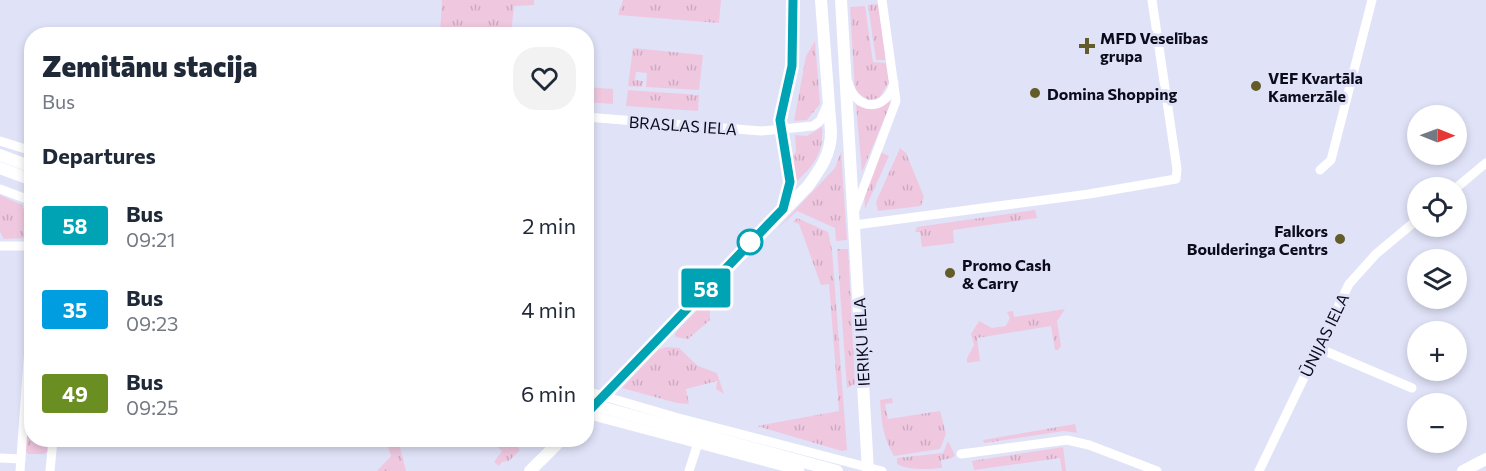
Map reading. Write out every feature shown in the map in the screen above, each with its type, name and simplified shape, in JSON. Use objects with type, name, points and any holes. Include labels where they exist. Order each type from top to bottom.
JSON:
[{"type":"main road","points":[[594,406],[783,209],[808,186],[829,154],[831,142],[829,101],[820,0]]},
{"type":"main road","name":"IERIĶU IELA","points":[[842,0],[868,469]]},
{"type":"main road","points":[[0,155],[24,163]]},
{"type":"main road","points":[[0,168],[24,177]]},
{"type":"main road","points":[[594,406],[837,471]]},
{"type":"main road","points":[[530,471],[554,447]]},
{"type":"main road","points":[[1463,471],[1482,464]]},
{"type":"street","points":[[783,209],[790,182],[787,155],[780,129],[792,66],[793,0]]},
{"type":"street","name":"IERIĶU IELA","points":[[854,219],[866,174],[894,108],[894,80],[882,0]]},
{"type":"street","points":[[854,219],[1089,194],[1176,179],[1177,169],[1152,0]]},
{"type":"street","points":[[1320,170],[1331,160],[1372,0]]},
{"type":"street","name":"IERIĶU IELA","points":[[848,78],[854,97],[860,103],[870,105],[880,103],[889,94],[894,80]]},
{"type":"street","name":"BRASLAS IELA","points":[[594,118],[760,131],[813,126],[820,121],[829,101]]},
{"type":"street","points":[[0,141],[24,149]]},
{"type":"street","points":[[1467,179],[1486,163]]},
{"type":"street","points":[[0,189],[24,198]]},
{"type":"street","name":"ŪNIJAS IELA","points":[[1259,471],[1356,274],[1407,229]]},
{"type":"street","points":[[0,246],[24,246]]},
{"type":"street","points":[[1318,348],[1412,388]]},
{"type":"street","points":[[594,394],[882,471]]},
{"type":"street","points":[[594,416],[800,471]]},
{"type":"street","points":[[20,471],[24,417]]},
{"type":"street","points":[[961,454],[1067,440],[1089,445],[1157,471]]},
{"type":"street","points":[[689,471],[698,443]]},
{"type":"street","points":[[50,471],[52,447]]},
{"type":"street","points":[[0,458],[21,459]]},
{"type":"green space","points":[[442,0],[534,0],[534,5],[514,6],[512,27],[440,27]]},
{"type":"green space","points":[[623,0],[721,0],[719,23],[618,15]]},
{"type":"green space","points":[[878,4],[886,60],[876,60],[868,5]]},
{"type":"green space","points":[[865,6],[873,62],[886,63],[889,82],[879,98],[868,100],[855,91],[850,7]]},
{"type":"green space","points":[[815,41],[820,104],[807,120],[794,121],[806,56]]},
{"type":"green space","points":[[633,48],[703,55],[699,90],[646,87],[647,73],[636,72],[635,80],[643,81],[642,87],[628,86]]},
{"type":"green space","points":[[594,88],[613,89],[613,104],[594,103]]},
{"type":"green space","points":[[628,90],[699,95],[698,111],[626,106]]},
{"type":"green space","points":[[888,101],[891,103],[862,172],[856,105],[869,109]]},
{"type":"green space","points":[[822,127],[821,145],[816,159],[795,183],[792,156],[796,152],[795,135],[807,136]]},
{"type":"green space","points":[[900,148],[906,153],[924,197],[921,206],[878,211],[876,202]]},
{"type":"green space","points":[[841,152],[847,240],[836,241],[835,228],[797,211],[778,228],[835,168]]},
{"type":"green space","points":[[880,152],[889,156],[865,209],[864,192]]},
{"type":"green space","points":[[0,195],[22,205],[24,238],[4,239],[0,232]]},
{"type":"green space","points":[[1035,210],[1037,218],[953,230],[954,243],[922,247],[920,232],[915,232],[917,227]]},
{"type":"green space","points":[[797,218],[828,232],[832,250],[847,450],[842,451],[757,426],[839,411],[829,284],[821,285],[799,224],[793,222]]},
{"type":"green space","points":[[837,249],[848,249],[855,384],[847,388]]},
{"type":"green space","points":[[704,303],[710,306],[710,320],[688,339],[675,337],[675,333]]},
{"type":"green space","points":[[1065,309],[1057,321],[1061,346],[1058,350],[1055,350],[1051,326],[977,338],[980,361],[967,363],[967,358],[974,345],[971,334],[979,321],[992,328],[1006,326],[1010,318],[1007,312],[1013,311],[1014,317]]},
{"type":"green space","points":[[666,347],[679,348],[698,366],[717,373],[724,394],[716,389],[717,381],[686,389],[689,404],[677,403],[622,388],[658,350]]},
{"type":"green space","points":[[892,398],[893,403],[885,404],[888,419],[940,411],[946,434],[940,449],[894,456],[885,435],[880,400]]},
{"type":"green space","points":[[1075,424],[1077,433],[1064,431],[984,443],[983,440]]},
{"type":"green space","points":[[948,441],[955,455],[952,458],[941,460],[942,468],[913,469],[897,464],[897,458],[943,453]]},
{"type":"green space","points":[[25,447],[48,447],[48,451],[44,454],[28,454]]},
{"type":"green space","points":[[388,447],[400,447],[406,471],[377,471],[391,456]]},
{"type":"green space","points":[[498,447],[517,447],[520,450],[509,461],[502,462],[499,466],[494,462],[502,451]]},
{"type":"green space","points":[[1063,447],[1066,471],[1062,471],[1060,458],[974,470],[972,461]]},
{"type":"bus line","name":"58","points":[[594,406],[783,209],[790,182],[780,120],[792,66],[793,0]]},
{"type":"place","name":"MFD Veselības grupa","points":[[1087,46]]},
{"type":"place","name":"VEF Kvartāla Kamerzāle","points":[[1256,86]]},
{"type":"place","name":"Domina Shopping","points":[[1035,93]]},
{"type":"place","name":"Falkors Boulderinga Centrs","points":[[1340,239]]},
{"type":"place","name":"Promo Cash & Carry","points":[[950,273]]}]
